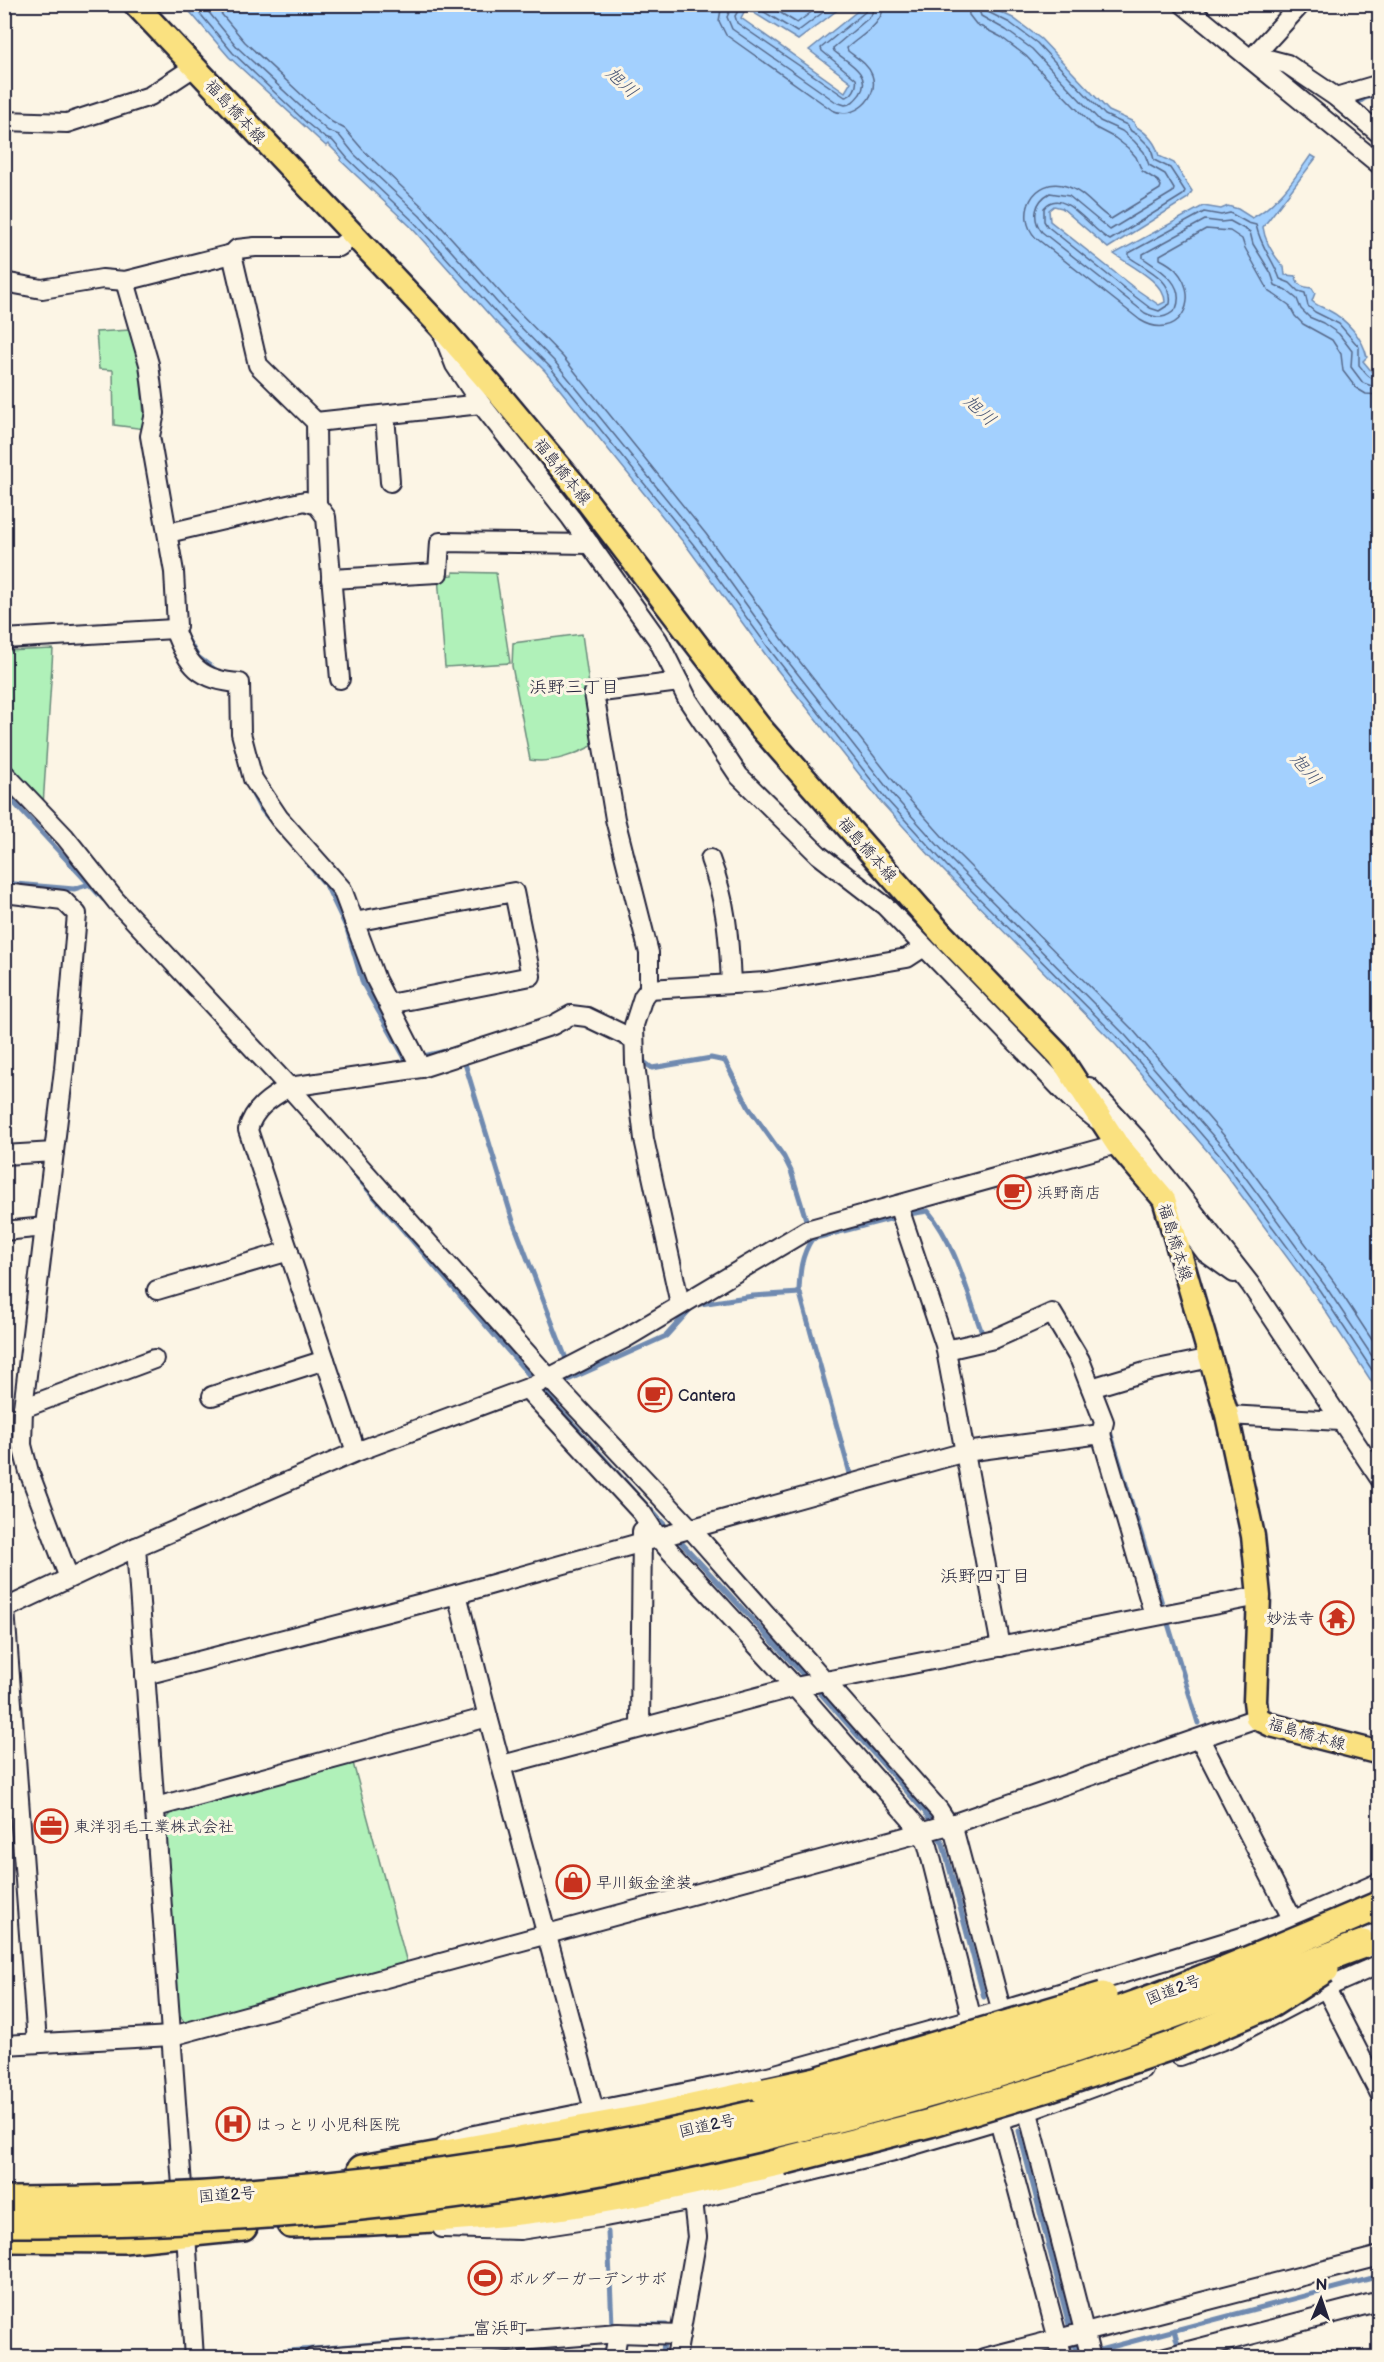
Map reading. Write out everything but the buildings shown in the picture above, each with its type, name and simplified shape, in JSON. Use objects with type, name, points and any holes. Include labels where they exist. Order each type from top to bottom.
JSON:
[{"type":"highway","name":"国道2号","points":[[4,2201],[147,2199],[337,2185],[467,2170],[620,2145],[819,2099],[963,2060],[1173,1990],[1295,1930],[1380,1905]]},
{"type":"highway","points":[[4,2189],[110,2189],[314,2177],[636,2120],[816,2081],[1120,1991],[1295,1930]]},
{"type":"highway","name":"国道2号","points":[[4,2223],[213,2216],[347,2207],[469,2192],[624,2166],[726,2145],[877,2108],[969,2082],[1087,2045],[1374,1948]]},
{"type":"highway","points":[[4,2238],[123,2239],[248,2226],[467,2216],[591,2201],[782,2161],[941,2120],[1047,2088],[1174,2045],[1272,2003],[1374,1948]]},
{"type":"highway","points":[[4,2214],[185,2217],[248,2226]]},
{"type":"highway","points":[[4,2253],[78,2253],[123,2239]]},
{"type":"main road","name":"福島橋本線","points":[[135,4],[440,326],[574,483],[759,726],[942,934],[1059,1055],[1110,1135],[1164,1199],[1227,1415],[1253,1536],[1259,1596],[1257,1718],[1271,1725],[1380,1753]]},
{"type":"street","points":[[1182,4],[1380,165]]},
{"type":"street","points":[[1251,59],[1301,4]]},
{"type":"street","points":[[1251,59],[1268,59],[1287,64],[1336,97],[1380,134]]},
{"type":"street","points":[[4,121],[67,123],[150,96],[194,67]]},
{"type":"street","points":[[1336,97],[1380,84]]},
{"type":"street","points":[[4,282],[42,289],[102,279],[125,281],[232,254],[237,249],[339,247],[353,236]]},
{"type":"street","points":[[232,254],[258,365],[316,422],[317,505]]},
{"type":"street","points":[[125,281],[148,364],[155,413],[150,436],[171,532],[177,626],[175,632],[179,647],[192,665],[204,676],[225,682],[240,683],[241,733],[253,778],[279,818],[342,889],[376,980],[418,1061]]},
{"type":"street","points":[[37,2043],[5,1609],[136,1546],[356,1452],[544,1384],[809,1229],[900,1212],[1110,1135],[1073,1101],[885,906],[819,855],[739,776],[713,739],[679,682],[658,640],[590,544],[481,404],[455,365],[440,326]]},
{"type":"street","points":[[316,422],[481,404]]},
{"type":"street","points":[[386,415],[390,483]]},
{"type":"street","points":[[171,532],[305,501],[317,505],[326,517],[340,680]]},
{"type":"street","points":[[331,579],[438,573],[440,542],[590,544]]},
{"type":"street","points":[[4,639],[175,632]]},
{"type":"street","points":[[679,682],[594,693],[615,819],[649,953],[650,989],[643,997],[633,1034],[644,1139],[680,1304]]},
{"type":"street","points":[[4,773],[65,837],[116,902],[544,1384],[667,1535],[809,1684],[939,1810],[928,1846],[998,2120],[1074,2344]]},
{"type":"street","points":[[710,860],[721,887],[728,927],[731,984]]},
{"type":"street","points":[[354,922],[514,892],[531,976],[389,1004]]},
{"type":"street","points":[[4,893],[63,900],[76,914],[64,1069],[23,1408],[22,1445],[29,1472],[69,1578]]},
{"type":"street","points":[[650,989],[766,982],[858,968],[907,958],[924,947]]},
{"type":"street","points":[[356,1452],[248,1130],[251,1116],[283,1090],[418,1061],[462,1054],[542,1029],[571,1015],[587,1017],[633,1034]]},
{"type":"street","points":[[1059,1055],[1136,1138],[1250,1284],[1380,1479]]},
{"type":"street","points":[[4,1155],[54,1152]]},
{"type":"street","points":[[1164,1199],[1206,1253],[1250,1284]]},
{"type":"street","points":[[900,1212],[946,1350],[1001,1647]]},
{"type":"street","points":[[4,1231],[45,1227]]},
{"type":"street","points":[[157,1290],[289,1251]]},
{"type":"street","points":[[946,1350],[984,1341],[1052,1313],[1094,1387],[1104,1422],[1101,1434],[1160,1614]]},
{"type":"street","points":[[1094,1387],[1148,1371],[1211,1358]]},
{"type":"street","points":[[23,1408],[154,1359]]},
{"type":"street","points":[[212,1396],[325,1360]]},
{"type":"street","points":[[544,1384],[642,1513],[667,1535],[809,1684],[935,1829],[955,1835],[1028,2111],[1074,2344]]},
{"type":"street","points":[[1227,1415],[1341,1421]]},
{"type":"street","points":[[145,1676],[458,1594],[965,1452],[1101,1434]]},
{"type":"street","points":[[640,1727],[667,1535]]},
{"type":"street","points":[[136,1546],[182,2186]]},
{"type":"street","points":[[458,1594],[488,1717],[594,2110]]},
{"type":"street","points":[[502,1765],[809,1684],[1259,1596]]},
{"type":"street","points":[[156,1807],[488,1717]]},
{"type":"street","points":[[4,2045],[172,2036],[935,1829],[1257,1718]]},
{"type":"street","points":[[1200,1739],[1380,2094]]},
{"type":"street","points":[[396,2164],[469,2136],[768,2076],[1295,1930],[1380,1882]]},
{"type":"street","points":[[351,2222],[481,2230],[520,2230],[693,2200],[894,2151],[1028,2111],[1231,2037],[1325,1988],[1374,1948]]},
{"type":"street","points":[[676,2358],[697,2237],[693,2200]]},
{"type":"street","points":[[186,2234],[194,2358]]},
{"type":"street","points":[[984,2358],[1074,2344],[1380,2256]]},
{"type":"street","points":[[1175,2354],[1380,2301]]},
{"type":"street","points":[[313,2358],[618,2333],[680,2335]]},
{"type":"street","points":[[614,2358],[618,2333]]},
{"type":"green space","points":[[130,330],[140,367],[145,429],[114,425],[113,370],[99,369],[96,332]]},
{"type":"green space","points":[[453,572],[496,573],[510,663],[445,667],[438,576],[453,575]]},
{"type":"green space","points":[[582,634],[597,743],[565,757],[547,761],[530,760],[512,666],[513,643]]},
{"type":"green space","points":[[53,649],[43,806],[5,765],[4,740],[7,740],[5,651]]},
{"type":"green space","points":[[353,1763],[407,1963],[185,2023],[179,2015],[164,1821],[172,1811]]},
{"type":"water","name":"旭川","points":[[184,5],[844,5],[798,40],[746,8],[741,18],[845,92],[851,82],[809,50],[865,5],[985,5],[1013,18],[1041,39],[1109,111],[1134,122],[1135,126],[1153,143],[1159,156],[1174,163],[1192,191],[1188,198],[1108,248],[1062,208],[1054,206],[1049,210],[1050,221],[1159,305],[1165,302],[1153,281],[1114,254],[1203,206],[1221,209],[1228,206],[1252,218],[1278,198],[1311,155],[1316,158],[1263,227],[1270,249],[1284,267],[1285,275],[1296,276],[1301,285],[1312,288],[1315,293],[1312,301],[1347,324],[1362,343],[1367,357],[1363,361],[1373,373],[1379,369],[1379,1393],[1315,1295],[1215,1160],[1116,1045],[943,870],[881,802],[768,658],[688,548],[545,371],[493,319],[410,226],[340,160],[342,158],[328,144],[326,146],[229,57]]},
{"type":"waterway","points":[[1355,105],[1365,98],[1380,94]]},
{"type":"waterway","points":[[183,635],[198,657],[221,674]]},
{"type":"waterway","points":[[251,791],[270,820]]},
{"type":"waterway","points":[[4,792],[103,899]]},
{"type":"waterway","points":[[306,862],[326,885],[347,929],[363,984],[406,1060],[450,1050]]},
{"type":"waterway","points":[[4,883],[74,889],[90,884]]},
{"type":"waterway","points":[[643,1056],[644,1062],[652,1068],[711,1058],[725,1061],[749,1108],[784,1157],[791,1171],[812,1239]]},
{"type":"waterway","points":[[463,1057],[513,1221],[573,1377]]},
{"type":"waterway","points":[[350,1169],[543,1391],[670,1531]]},
{"type":"waterway","points":[[851,1477],[799,1290],[803,1258],[812,1239],[928,1211],[938,1224],[953,1253],[982,1338]]},
{"type":"waterway","points":[[559,1384],[666,1336],[694,1305],[753,1296],[800,1293]]},
{"type":"waterway","points":[[1109,1428],[1198,1723]]},
{"type":"waterway","points":[[677,1538],[809,1681]]},
{"type":"waterway","points":[[815,1687],[925,1812],[943,1844],[984,1997]]},
{"type":"waterway","points":[[1019,2131],[1077,2356],[1072,2358]]},
{"type":"waterway","points":[[608,2232],[612,2325],[617,2325]]},
{"type":"waterway","points":[[1077,2356],[1380,2276]]},
{"type":"waterway","points":[[632,2325],[666,2325],[666,2328]]},
{"type":"waterway","points":[[1174,2330],[1179,2349]]},
{"type":"waterway","points":[[203,2358],[459,2337]]},
{"type":"waterway","points":[[662,2358],[664,2343]]},
{"type":"place","name":"浜野商店","points":[[1014,1192]]},
{"type":"place","name":"Cantera","points":[[655,1395]]},
{"type":"place","name":"妙法寺","points":[[1337,1618]]},
{"type":"place","name":"東洋羽毛工業株式会社","points":[[51,1826]]},
{"type":"place","name":"早川鈑金塗装","points":[[573,1882]]},
{"type":"place","name":"はっとり小児科医院","points":[[233,2124]]},
{"type":"place","name":"ボルダーガーデンサボ","points":[[485,2278]]},
{"type":"district","name":"浜野三丁目","points":[[574,687]]},
{"type":"district","name":"浜野四丁目","points":[[985,1576]]},
{"type":"district","name":"富浜町","points":[[500,2328]]}]
